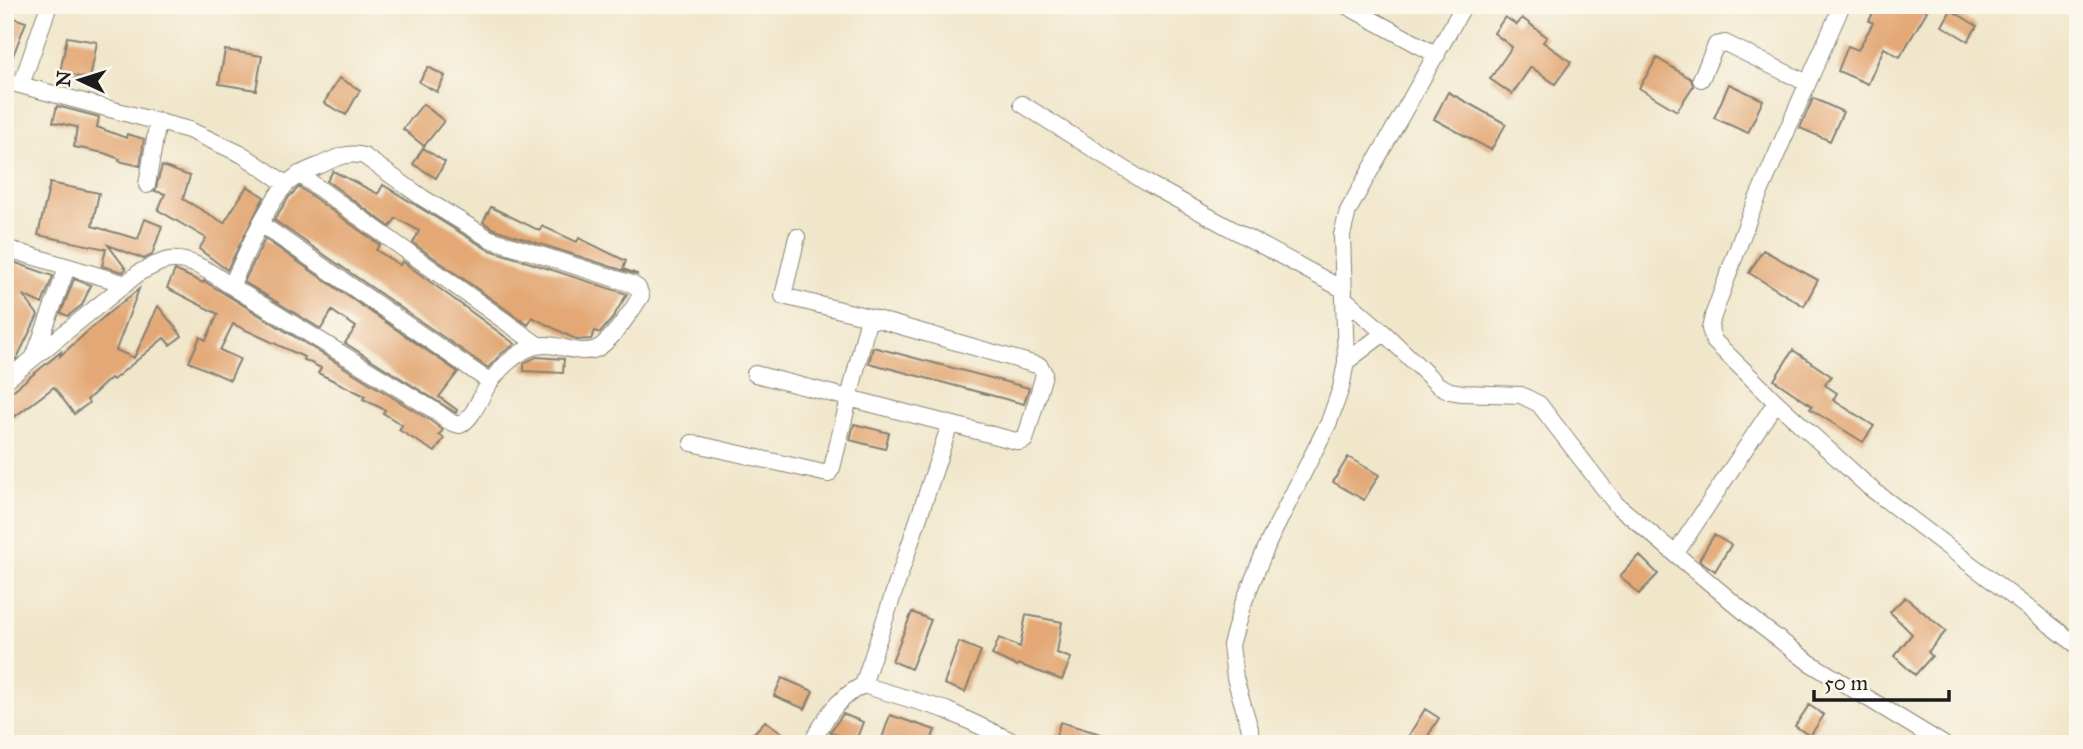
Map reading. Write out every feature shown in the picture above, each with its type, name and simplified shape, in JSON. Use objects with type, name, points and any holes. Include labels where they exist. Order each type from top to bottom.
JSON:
[{"type":"street","points":[[50,5],[13,83],[189,130],[293,179],[538,345]]},
{"type":"street","points":[[1345,5],[1437,55]]},
{"type":"street","points":[[1250,744],[1250,729],[1235,678],[1231,645],[1242,606],[1269,541],[1336,404],[1346,362],[1342,234],[1349,211],[1464,5]]},
{"type":"street","points":[[1842,5],[1750,215],[1710,330],[1714,341],[1869,487],[2078,646]]},
{"type":"street","points":[[1701,79],[1716,46],[1725,43],[1807,83]]},
{"type":"street","points":[[1022,104],[1147,183],[1345,295],[1432,380],[1450,391],[1521,395],[1539,404],[1616,504],[1810,663],[1943,744]]},
{"type":"street","points":[[147,185],[158,121]]},
{"type":"street","points":[[5,381],[140,272],[164,261],[177,260],[206,270],[231,286],[457,425],[467,421],[490,382],[518,354],[538,345],[594,349],[612,335],[638,301],[641,292],[632,284],[490,239],[423,198],[364,156],[354,154],[341,156],[293,179],[261,224],[231,286]]},
{"type":"street","points":[[261,224],[490,382]]},
{"type":"street","points":[[755,374],[1020,442],[1026,440],[1043,370],[1034,364],[869,317],[783,296],[797,237]]},
{"type":"street","points":[[5,248],[125,284]]},
{"type":"street","points":[[33,359],[67,268]]},
{"type":"street","points":[[692,443],[828,474],[832,468],[869,317]]},
{"type":"street","points":[[1346,362],[1384,333]]},
{"type":"street","points":[[1675,553],[1776,402]]},
{"type":"street","points":[[863,685],[950,424]]},
{"type":"street","points":[[811,744],[832,708],[849,692],[863,685],[946,710],[1018,744]]},
{"type":"building","points":[[1877,5],[1917,5],[1927,11],[1900,57],[1884,48],[1868,84],[1838,71],[1848,46],[1858,50],[1873,23],[1869,21]]},
{"type":"building","points":[[1951,10],[1977,26],[1968,41],[1942,26]]},
{"type":"building","points":[[5,15],[26,22],[7,71],[5,71]]},
{"type":"building","points":[[1505,17],[1517,25],[1522,18],[1547,37],[1543,42],[1571,62],[1555,84],[1531,67],[1512,94],[1490,79],[1512,47],[1494,33]]},
{"type":"building","points":[[67,37],[97,42],[90,79],[60,73]]},
{"type":"building","points":[[225,50],[262,56],[256,90],[219,84]]},
{"type":"building","points":[[1657,58],[1691,79],[1693,86],[1677,111],[1639,88]]},
{"type":"building","points":[[428,67],[445,76],[437,92],[419,82]]},
{"type":"building","points":[[339,78],[360,90],[346,115],[324,103]]},
{"type":"building","points":[[1729,84],[1763,100],[1748,133],[1714,118]]},
{"type":"building","points":[[1448,92],[1506,124],[1491,150],[1434,119]]},
{"type":"building","points":[[1813,98],[1843,112],[1830,141],[1800,128]]},
{"type":"building","points":[[423,104],[444,121],[424,146],[403,129]]},
{"type":"building","points":[[57,106],[99,117],[97,127],[126,138],[127,134],[144,139],[140,166],[119,161],[120,159],[104,153],[74,147],[77,127],[53,122]]},
{"type":"building","points":[[423,148],[445,162],[436,178],[413,164]]},
{"type":"building","points":[[162,166],[190,176],[183,199],[224,223],[247,186],[264,197],[227,270],[199,249],[206,238],[158,210],[165,194],[155,191]]},
{"type":"building","points":[[333,171],[378,194],[383,185],[487,249],[627,294],[612,319],[600,333],[595,331],[591,339],[577,340],[532,317],[528,325],[413,243],[419,231],[396,218],[390,227],[327,181]]},
{"type":"building","points":[[50,183],[99,193],[92,226],[138,239],[145,219],[162,226],[152,255],[144,259],[108,245],[126,269],[123,272],[102,266],[106,249],[38,235]]},
{"type":"building","points":[[299,187],[380,245],[376,250],[400,265],[402,261],[515,344],[488,368],[274,220]]},
{"type":"building","points":[[491,207],[540,231],[542,226],[577,242],[579,238],[626,261],[623,269],[637,275],[494,229],[483,222]]},
{"type":"building","points":[[265,239],[458,372],[439,397],[457,410],[456,413],[345,343],[356,327],[332,311],[321,329],[244,282]]},
{"type":"building","points":[[1763,250],[1818,280],[1804,306],[1749,273]]},
{"type":"building","points":[[5,259],[53,276],[42,304],[23,295],[38,315],[17,358],[5,367]]},
{"type":"building","points":[[175,270],[203,283],[204,281],[431,421],[443,430],[439,435],[444,438],[435,452],[399,430],[402,425],[383,413],[385,410],[363,399],[365,396],[318,373],[321,368],[303,359],[304,357],[233,324],[220,350],[240,359],[230,380],[189,362],[200,337],[206,340],[218,314],[167,288]]},
{"type":"building","points":[[74,279],[91,285],[82,305],[68,316],[61,313]]},
{"type":"building","points":[[139,289],[116,350],[134,358],[158,306],[182,336],[170,345],[164,338],[113,380],[111,378],[87,400],[89,403],[74,414],[54,387],[5,424],[5,397],[61,352],[60,356]]},
{"type":"building","points":[[873,347],[1029,388],[1024,404],[869,363]]},
{"type":"building","points":[[1793,350],[1831,376],[1825,385],[1837,393],[1833,400],[1874,426],[1863,442],[1810,409],[1812,406],[1774,380]]},
{"type":"building","points":[[536,357],[564,359],[563,373],[524,371],[524,363]]},
{"type":"building","points":[[854,424],[889,433],[885,449],[850,440]]},
{"type":"building","points":[[1348,457],[1379,475],[1364,500],[1333,482]]},
{"type":"building","points":[[1714,535],[1731,545],[1715,571],[1699,560]]},
{"type":"building","points":[[1639,555],[1658,574],[1639,594],[1620,576]]},
{"type":"building","points":[[1905,597],[1946,631],[1928,652],[1932,656],[1915,675],[1894,656],[1912,634],[1890,612]]},
{"type":"building","points":[[912,612],[931,620],[911,669],[892,661]]},
{"type":"building","points":[[1026,615],[1062,622],[1057,653],[1071,658],[1062,680],[992,655],[999,638],[1020,647]]},
{"type":"building","points":[[959,642],[981,651],[965,692],[944,684]]},
{"type":"building","points":[[782,678],[813,691],[805,709],[774,696]]},
{"type":"building","points":[[1809,705],[1824,715],[1810,736],[1795,726]]},
{"type":"building","points":[[1425,709],[1439,718],[1423,744],[1419,744],[1408,737]]},
{"type":"building","points":[[843,714],[863,722],[855,743],[830,732]]},
{"type":"building","points":[[890,715],[935,730],[930,744],[880,744]]},
{"type":"building","points":[[765,721],[799,744],[744,744]]},
{"type":"building","points":[[1060,722],[1121,740],[1121,744],[1054,744]]}]
